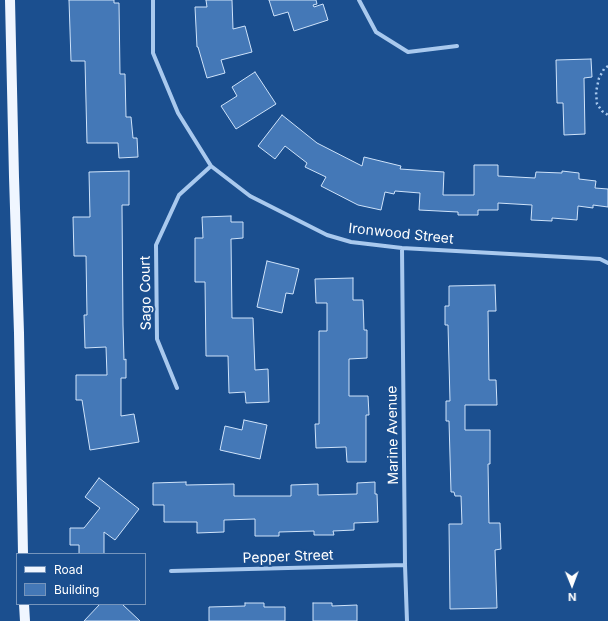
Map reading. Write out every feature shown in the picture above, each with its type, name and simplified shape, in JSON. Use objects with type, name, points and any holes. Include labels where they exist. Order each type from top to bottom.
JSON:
[{"type":"main road","points":[[10,0],[23,553]]},
{"type":"main road","points":[[24,605],[25,621]]},
{"type":"street","points":[[153,0],[153,53],[178,113],[211,166]]},
{"type":"street","points":[[359,0],[376,32],[408,52],[457,46]]},
{"type":"street","name":"Ironwood Street","points":[[211,166],[250,196],[327,235],[351,242],[402,248],[600,259],[608,263]]},
{"type":"street","name":"Sago Court","points":[[177,388],[157,339],[156,245],[179,195],[211,166]]},
{"type":"street","name":"Marine Avenue","points":[[402,248],[405,565],[407,621]]},
{"type":"street","name":"Pepper Street","points":[[171,571],[405,565]]},
{"type":"path","points":[[608,66],[599,78],[596,92],[597,104],[602,111],[608,115]]},
{"type":"building","points":[[69,0],[114,0],[114,3],[119,3],[120,74],[125,74],[126,117],[131,117],[133,138],[137,138],[138,157],[119,158],[118,143],[87,143],[85,61],[71,61]]},
{"type":"building","points":[[206,0],[232,0],[233,29],[245,26],[252,52],[221,60],[225,73],[207,78],[197,47],[195,7],[207,7]]},
{"type":"building","points":[[269,0],[316,0],[317,4],[313,5],[314,7],[323,4],[328,20],[294,31],[288,12],[274,16]]},
{"type":"building","points":[[591,59],[592,77],[584,78],[585,134],[564,135],[563,103],[557,103],[556,60]]},
{"type":"building","points":[[255,72],[276,104],[236,129],[221,106],[237,96],[232,87]]},
{"type":"building","points":[[282,115],[317,143],[362,166],[364,157],[401,166],[400,169],[444,172],[443,195],[474,195],[474,165],[498,165],[498,176],[535,178],[536,172],[562,173],[562,171],[579,173],[579,179],[596,181],[595,188],[608,189],[608,207],[593,205],[593,208],[578,206],[577,220],[552,218],[552,221],[531,220],[532,205],[498,203],[498,210],[478,210],[478,215],[458,215],[458,212],[419,210],[420,193],[395,191],[394,194],[385,192],[381,210],[358,205],[321,186],[326,177],[305,167],[307,163],[285,146],[275,159],[258,146]]},
{"type":"building","points":[[129,171],[129,205],[122,205],[123,325],[126,378],[121,378],[121,416],[134,414],[139,442],[90,450],[82,400],[76,400],[76,375],[107,375],[106,347],[85,348],[84,315],[87,315],[86,256],[74,256],[73,217],[90,217],[89,172]]},
{"type":"building","points":[[231,216],[231,222],[243,222],[243,238],[231,239],[232,318],[253,318],[255,370],[268,369],[269,402],[246,403],[245,392],[229,393],[228,356],[206,356],[205,282],[195,282],[195,238],[203,238],[202,217]]},
{"type":"building","points":[[267,261],[299,269],[293,294],[286,293],[282,313],[257,307]]},
{"type":"building","points":[[353,278],[353,300],[363,300],[364,330],[367,330],[367,358],[349,359],[349,396],[368,396],[369,415],[366,415],[366,462],[347,462],[346,447],[316,448],[315,424],[319,424],[319,331],[327,331],[327,303],[316,303],[315,279]]},
{"type":"building","points":[[495,285],[496,311],[488,311],[489,380],[496,380],[497,405],[465,405],[465,430],[490,430],[490,464],[488,464],[489,523],[500,523],[501,549],[495,550],[497,608],[450,609],[449,524],[462,524],[461,496],[455,496],[454,492],[451,492],[449,421],[446,421],[446,401],[450,401],[448,325],[445,325],[445,306],[449,306],[449,286]]},
{"type":"building","points":[[244,420],[267,425],[260,459],[220,450],[225,426],[242,430]]},
{"type":"building","points":[[99,478],[139,509],[115,540],[104,532],[104,553],[79,553],[79,545],[70,545],[70,528],[84,528],[100,508],[85,497]]},
{"type":"building","points":[[186,482],[186,485],[234,484],[234,496],[291,496],[291,485],[318,484],[318,495],[357,494],[357,483],[375,482],[378,522],[354,523],[354,530],[333,531],[334,535],[314,535],[314,531],[279,532],[279,536],[255,536],[255,519],[224,520],[224,532],[197,533],[197,522],[164,522],[164,505],[153,505],[153,483]]},
{"type":"building","points":[[245,603],[264,603],[264,607],[285,607],[285,621],[209,621],[209,607],[245,606]]},
{"type":"building","points":[[313,603],[332,603],[332,606],[357,605],[357,621],[313,621]]},
{"type":"building","points":[[99,605],[123,605],[140,621],[84,621]]}]
